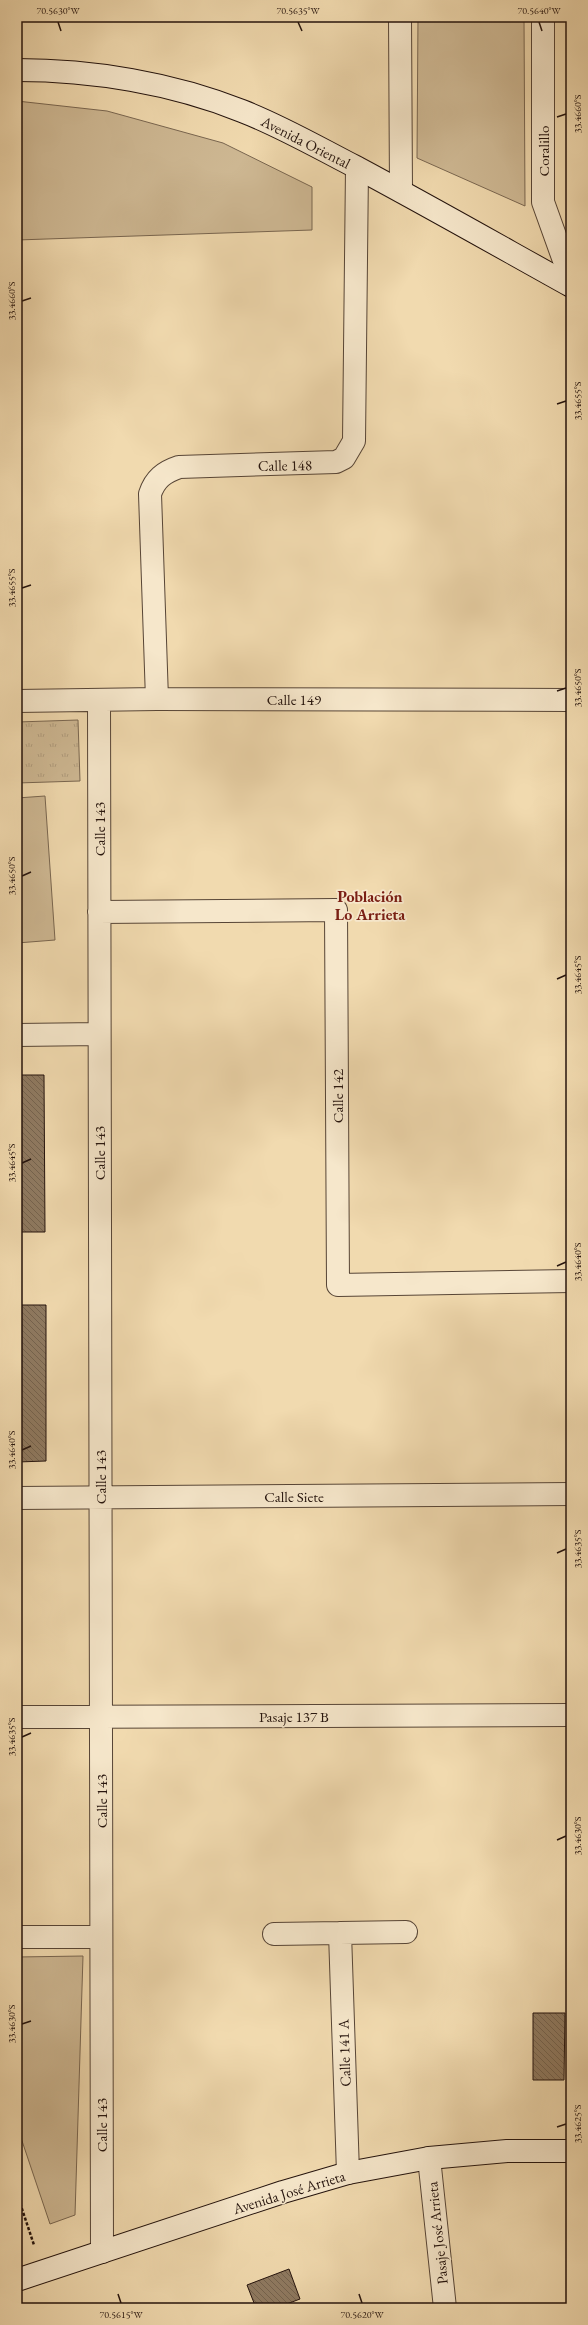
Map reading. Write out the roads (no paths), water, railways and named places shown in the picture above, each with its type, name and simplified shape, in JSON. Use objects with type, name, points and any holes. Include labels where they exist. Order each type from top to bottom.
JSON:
[{"type":"street","points":[[400,17],[401,191]]},
{"type":"street","name":"Coralillo","points":[[542,17],[543,202],[571,280]]},
{"type":"street","name":"Avenida Oriental","points":[[17,70],[106,77],[198,96],[242,110],[274,124],[401,191],[571,286]]},
{"type":"street","name":"Calle 148","points":[[157,699],[150,494],[153,484],[165,473],[179,467],[336,462],[344,458],[354,441],[357,168]]},
{"type":"street","name":"Calle 149","points":[[17,701],[157,699],[571,700]]},
{"type":"street","name":"Calle 143","points":[[99,701],[102,2252]]},
{"type":"street","name":"Calle 142","points":[[99,912],[336,910],[338,1285],[571,1281]]},
{"type":"street","points":[[17,1035],[99,1034]]},
{"type":"street","name":"Calle Siete","points":[[17,1498],[571,1494]]},
{"type":"street","name":"Pasaje 137 B","points":[[17,1717],[571,1715]]},
{"type":"street","points":[[274,1934],[406,1932]]},
{"type":"street","name":"Calle 141 A","points":[[340,1933],[348,2173]]},
{"type":"street","points":[[17,1937],[101,1937]]},
{"type":"street","name":"Avenida José Arrieta","points":[[17,2280],[283,2192],[348,2173],[429,2158],[507,2151],[571,2151]]},
{"type":"street","name":"Pasaje José Arrieta","points":[[429,2158],[445,2308]]},
{"type":"district","name":"Población Lo Arrieta","points":[[370,905]]}]
